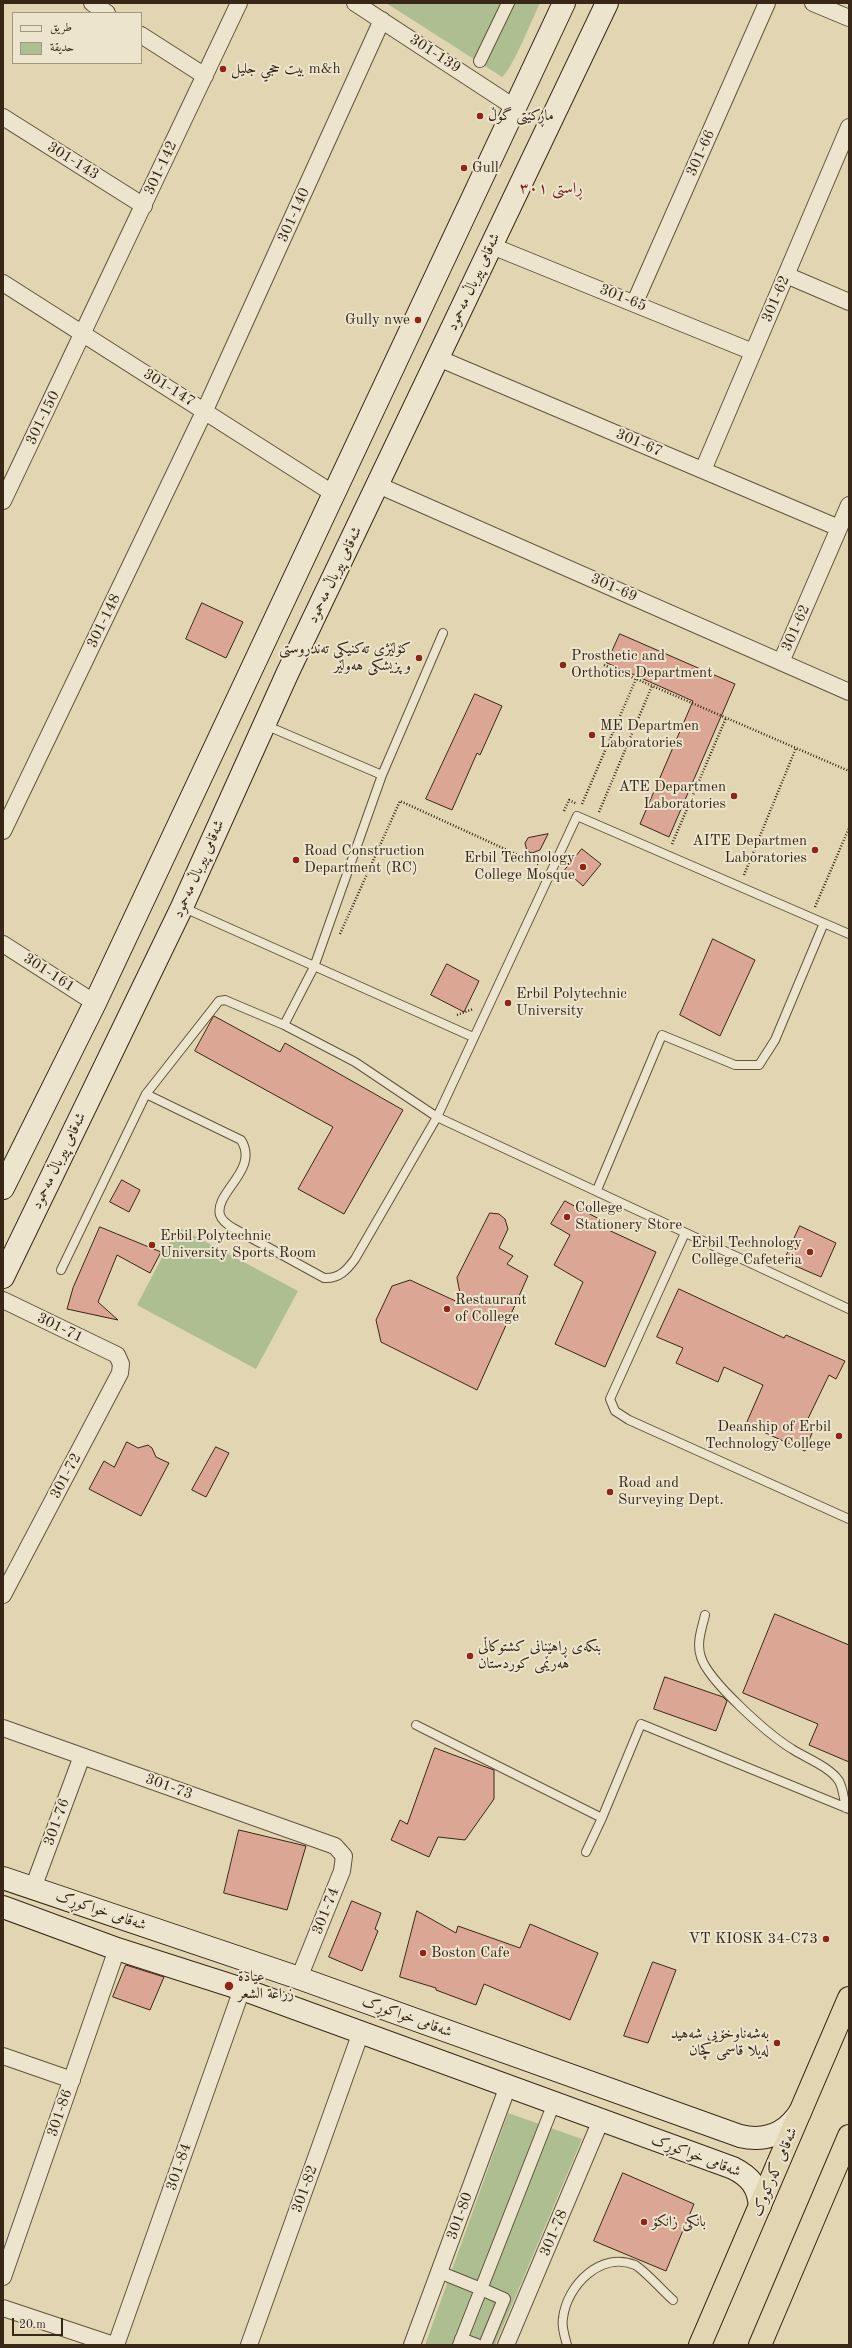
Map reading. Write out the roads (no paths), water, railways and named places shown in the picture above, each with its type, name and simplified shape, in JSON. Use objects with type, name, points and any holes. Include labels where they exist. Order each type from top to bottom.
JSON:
[{"type":"highway","name":"شەقامی کەرکووک","points":[[700,2345],[849,1998]]},
{"type":"highway","points":[[760,2345],[849,2136]]},
{"type":"main road","points":[[3,1188],[95,1003],[564,3]]},
{"type":"main road","name":"شەقامی پیرباڵ مەحمود","points":[[3,1277],[182,907],[288,672],[607,3]]},
{"type":"main road","points":[[258,657],[288,672]]},
{"type":"main road","name":"شەقامی خواکوڕک","points":[[3,1878],[298,1978],[740,2136],[752,2139],[776,2135],[786,2128],[802,2109]]},
{"type":"main road","name":"شەقامی خواکوڕک","points":[[3,1907],[117,1949],[242,1989],[601,2120],[744,2174],[756,2188],[760,2206]]},
{"type":"street","points":[[92,3],[106,12]]},
{"type":"street","name":"301-142","points":[[84,334],[239,3]]},
{"type":"street","name":"301-139","points":[[355,3],[514,107]]},
{"type":"street","points":[[480,61],[508,3]]},
{"type":"street","name":"301-66","points":[[635,302],[767,3]]},
{"type":"street","points":[[813,3],[849,18]]},
{"type":"street","name":"301-140","points":[[205,410],[382,20]]},
{"type":"street","points":[[142,36],[205,76]]},
{"type":"street","name":"301-143","points":[[3,117],[144,206]]},
{"type":"street","name":"301-62","points":[[703,470],[786,275],[843,158],[849,127]]},
{"type":"street","name":"301-65","points":[[492,246],[635,302],[754,352]]},
{"type":"street","points":[[786,275],[849,302]]},
{"type":"street","name":"301-147","points":[[3,283],[205,410],[334,494]]},
{"type":"street","name":"301-150","points":[[3,501],[84,334]]},
{"type":"street","name":"301-67","points":[[438,358],[839,528]]},
{"type":"street","name":"301-148","points":[[3,831],[205,410]]},
{"type":"street","name":"301-69","points":[[378,485],[849,692]]},
{"type":"street","name":"301-62","points":[[781,662],[849,506]]},
{"type":"street","name":"301-161","points":[[3,944],[95,1003]]},
{"type":"street","name":"301-71","points":[[3,1300],[117,1356]]},
{"type":"street","name":"301-72","points":[[3,1595],[120,1374],[121,1364],[117,1356]]},
{"type":"street","name":"301-73","points":[[3,1728],[335,1846]]},
{"type":"street","name":"301-76","points":[[33,1888],[82,1756]]},
{"type":"street","name":"301-74","points":[[298,1978],[342,1871],[344,1856],[335,1846]]},
{"type":"street","name":"301-86","points":[[3,2277],[117,1949]]},
{"type":"street","name":"301-84","points":[[115,2345],[242,1989]]},
{"type":"street","name":"301-82","points":[[249,2345],[361,2032]]},
{"type":"street","points":[[3,2056],[72,2080]]},
{"type":"street","name":"301-80","points":[[412,2345],[508,2086]]},
{"type":"street","points":[[476,2345],[460,2342],[554,2103]]},
{"type":"street","name":"301-78","points":[[506,2345],[601,2120]]},
{"type":"street","points":[[439,2272],[504,2299],[485,2345]]},
{"type":"street","points":[[3,2308],[115,2345]]},
{"type":"lane","points":[[284,1025],[314,967],[382,775],[443,633]]},
{"type":"lane","points":[[264,725],[382,775]]},
{"type":"lane","points":[[146,1094],[241,1140],[246,1149],[247,1158],[221,1206],[220,1216],[223,1221],[324,1278],[332,1278],[340,1275],[356,1259],[437,1117],[577,816],[849,934]]},
{"type":"lane","points":[[182,907],[473,1037]]},
{"type":"lane","points":[[597,1190],[662,1035],[735,1065],[759,1065],[775,1040],[824,923]]},
{"type":"lane","points":[[61,1270],[146,1094],[219,1001],[225,1000],[284,1025],[355,1062],[437,1117],[597,1190],[685,1233],[849,1309]]},
{"type":"lane","points":[[685,1233],[610,1399],[615,1411],[629,1420],[849,1519]]},
{"type":"lane","points":[[705,1615],[699,1643],[700,1657],[713,1678],[749,1713],[789,1747],[834,1775],[840,1783],[847,1808]]},
{"type":"lane","points":[[586,1852],[602,1818],[641,1724],[847,1808]]},
{"type":"lane","points":[[416,1725],[602,1818]]},
{"type":"lane","points":[[567,2345],[562,2319],[568,2299],[586,2274],[611,2262],[635,2265],[673,2300]]},
{"type":"place","name":"بيت حجي جليل m&h","points":[[223,69]]},
{"type":"place","name":"ماڕکێتی گوڵ","points":[[480,116]]},
{"type":"place","name":"Gull","points":[[464,168]]},
{"type":"place","name":"Gully nwe","points":[[418,320]]},
{"type":"place","name":"کۆلێژی تەکنیکی تەندروستی و پزیشکی هەولێر","points":[[419,658]]},
{"type":"place","name":"Prosthetic and Orthotics Department","points":[[563,665]]},
{"type":"place","name":"ME Departmen Laboratories","points":[[592,735]]},
{"type":"place","name":"ATE Departmen Laboratories","points":[[734,796]]},
{"type":"place","name":"AITE Departmen Laboratories","points":[[815,850]]},
{"type":"place","name":"Road Construction Department (RC)","points":[[296,860]]},
{"type":"place","name":"Erbil Technology College Mosque","points":[[583,867]]},
{"type":"place","name":"Erbil Polytechnic University","points":[[508,1003]]},
{"type":"place","name":"College Stationery Store","points":[[567,1217]]},
{"type":"place","name":"Erbil Polytechnic University Sports Room","points":[[152,1245]]},
{"type":"place","name":"Erbil Technology College Cafeteria","points":[[810,1252]]},
{"type":"place","name":"Restaurant of College","points":[[447,1309]]},
{"type":"place","name":"Deanship of Erbil Technology College","points":[[839,1436]]},
{"type":"place","name":"Road and Surveying Dept.","points":[[610,1492]]},
{"type":"place","name":"بنکەی ڕاهێنانی کشتوکاڵی هەرێمی کوردستان","points":[[470,1656]]},
{"type":"place","name":"VT KIOSK 34-C73","points":[[826,1939]]},
{"type":"place","name":"Boston Cafe","points":[[423,1953]]},
{"type":"place","name":"عيادة زراعة الشعر","points":[[229,1986]]},
{"type":"place","name":"بەشەناوخۆیی شەهید لەیلا قاسمی کچان","points":[[777,2043]]},
{"type":"place","name":"بانکی زانکۆ","points":[[644,2222]]},
{"type":"district","name":"ڕاستی ٣٠١","points":[[551,189]]}]
